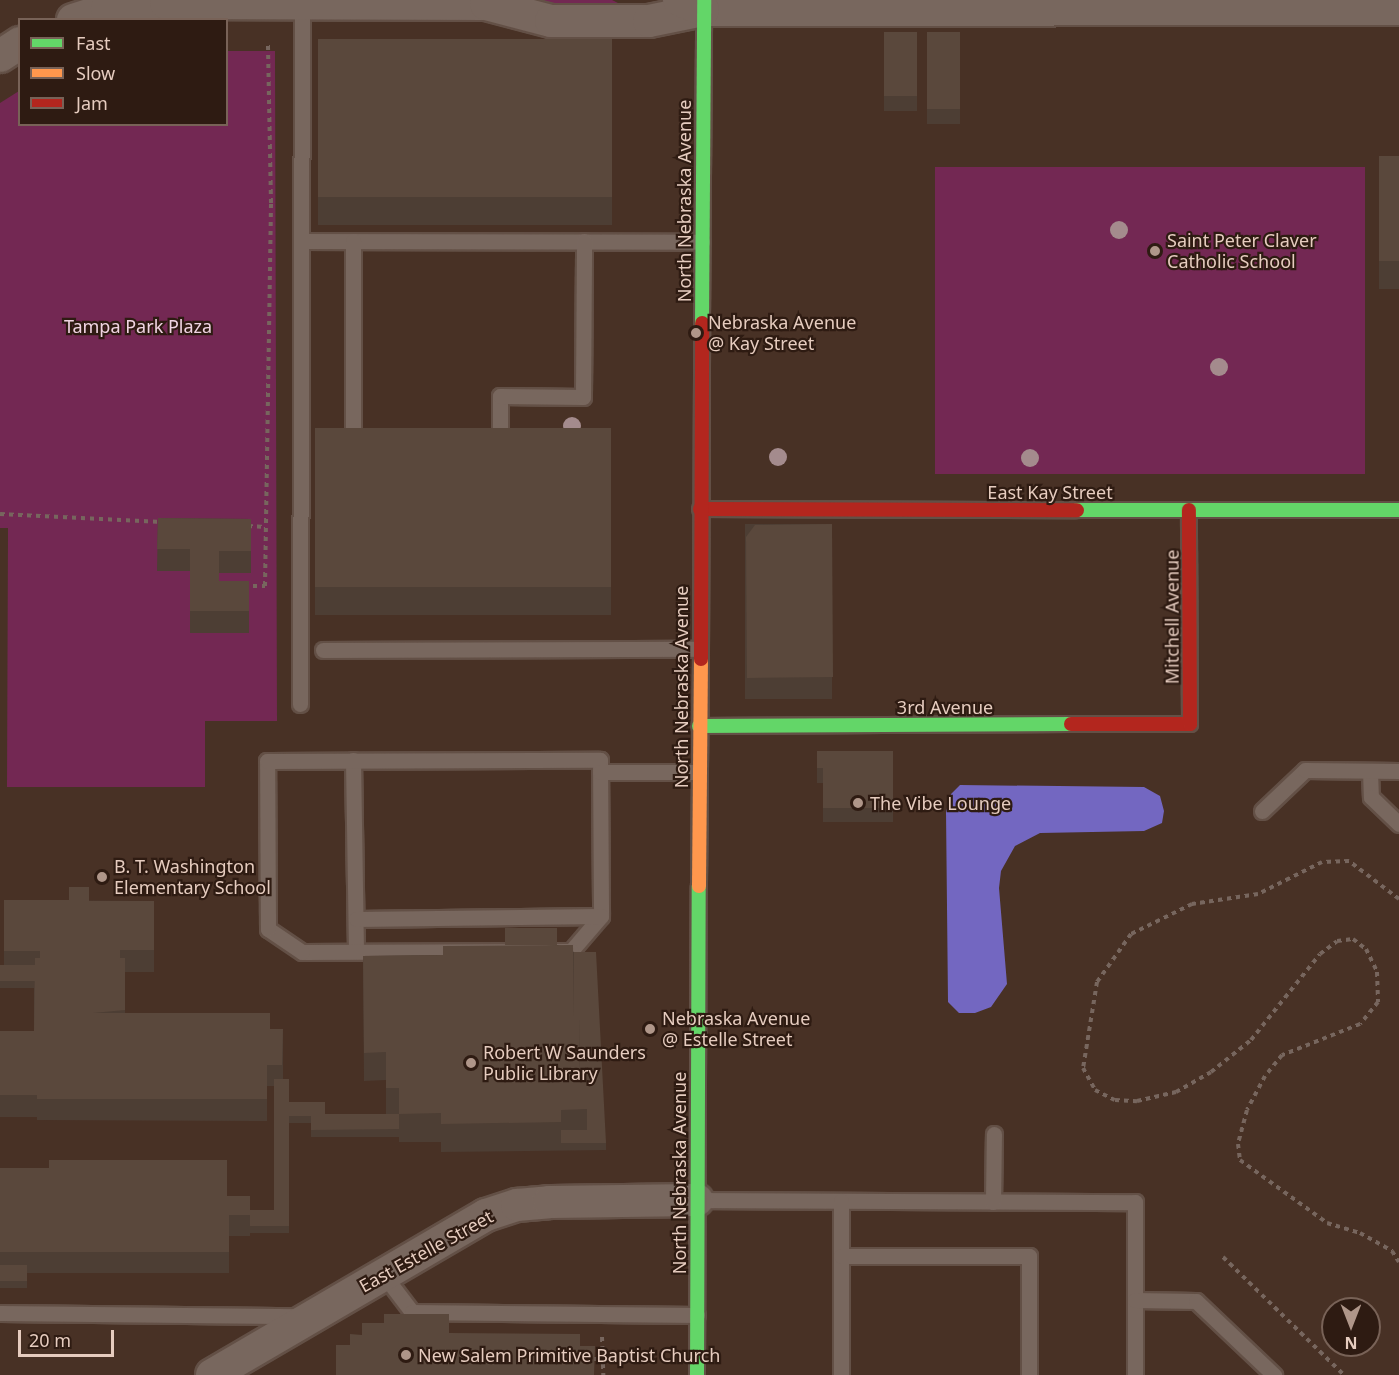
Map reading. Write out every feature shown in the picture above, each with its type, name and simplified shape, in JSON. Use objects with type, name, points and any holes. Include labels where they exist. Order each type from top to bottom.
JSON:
[{"type":"street","points":[[79,18],[107,9],[166,3],[494,2],[551,21],[649,21],[695,3],[1399,9]]},
{"type":"street","name":"North Nebraska Avenue","points":[[695,3],[702,242],[697,1375]]},
{"type":"street","points":[[0,56],[18,44]]},
{"type":"street","name":"East Kay Street","points":[[700,509],[1399,510]]},
{"type":"street","name":"Mitchell Avenue","points":[[1189,510],[1190,724]]},
{"type":"street","name":"3rd Avenue","points":[[699,726],[1190,724]]},
{"type":"street","name":"East Estelle Street","points":[[212,1375],[486,1215],[517,1204],[697,1200]]},
{"type":"lane","points":[[300,704],[308,438],[301,241],[314,2]]},
{"type":"lane","points":[[301,241],[702,242]]},
{"type":"lane","points":[[334,438],[359,438],[353,241]]},
{"type":"lane","points":[[477,438],[500,438],[500,396],[583,396],[584,241]]},
{"type":"lane","points":[[323,650],[699,649]]},
{"type":"lane","points":[[353,760],[356,951]]},
{"type":"lane","points":[[600,760],[600,772],[601,916],[571,951],[302,952],[268,929],[267,761],[600,760]]},
{"type":"lane","points":[[1262,811],[1305,770],[1399,771]]},
{"type":"lane","points":[[1370,771],[1371,797],[1399,824]]},
{"type":"lane","points":[[600,772],[699,772]]},
{"type":"lane","points":[[356,919],[601,916]]},
{"type":"lane","points":[[993,1202],[994,1134]]},
{"type":"lane","points":[[697,1200],[1135,1202],[1135,1375]]},
{"type":"lane","points":[[841,1375],[842,1201]]},
{"type":"lane","points":[[841,1256],[1029,1256],[1029,1375]]},
{"type":"lane","points":[[382,1274],[412,1312],[697,1315]]},
{"type":"lane","points":[[1135,1300],[1196,1301],[1274,1375]]},
{"type":"lane","points":[[0,1313],[312,1316]]},
{"type":"path","points":[[242,586],[265,586],[271,203],[268,42]]},
{"type":"path","points":[[0,514],[173,523]]},
{"type":"path","points":[[242,526],[265,527]]},
{"type":"path","points":[[1399,899],[1349,861],[1322,862],[1258,894],[1192,904],[1131,934],[1097,982],[1083,1068],[1095,1090],[1115,1100],[1137,1101],[1176,1092],[1211,1072],[1251,1040],[1320,954],[1337,941],[1353,939],[1366,949],[1377,972],[1378,1002],[1360,1024],[1282,1055],[1265,1076],[1247,1110],[1238,1144],[1240,1160],[1327,1223],[1360,1233],[1392,1251],[1399,1263]]},
{"type":"path","points":[[1223,1257],[1344,1375]]},
{"type":"path","points":[[602,1330],[603,1375]]},
{"type":"path","points":[[579,1359],[634,1359]]},
{"type":"green space","points":[[532,0],[612,0],[626,7],[552,12]]},
{"type":"green space","name":"Tampa Park Plaza","points":[[228,51],[275,51],[277,721],[205,721],[205,787],[7,787],[8,528],[0,528],[0,103],[18,92],[18,126],[228,126]]},
{"type":"green space","name":"Saint Peter Claver Catholic School","points":[[935,167],[1365,167],[1365,474],[935,474]]},
{"type":"shaded area","points":[[960,785],[1144,787],[1160,796],[1164,811],[1162,823],[1144,831],[1040,833],[1015,846],[1001,871],[999,888],[1007,984],[991,1007],[975,1013],[959,1013],[948,1002],[946,812],[951,794]]},
{"type":"building","points":[[884,32],[917,32],[917,96],[884,96]]},
{"type":"building","points":[[927,32],[960,32],[960,109],[927,109]]},
{"type":"building","points":[[318,39],[612,39],[612,197],[318,197]]},
{"type":"building","points":[[1379,156],[1399,156],[1399,261],[1379,261]]},
{"type":"building","points":[[315,428],[611,428],[611,587],[315,587]]},
{"type":"building","points":[[158,518],[251,519],[251,551],[219,551],[219,581],[249,581],[249,611],[190,611],[190,549],[157,549]]},
{"type":"building","points":[[832,524],[833,677],[747,678],[746,537],[755,525]]},
{"type":"building","name":"The Vibe Lounge","points":[[817,751],[893,751],[893,808],[823,808],[823,768],[817,768]]},
{"type":"building","points":[[69,887],[89,887],[89,901],[154,901],[154,950],[120,950],[120,958],[125,958],[125,1010],[93,1013],[270,1013],[270,1029],[283,1029],[282,1065],[267,1065],[267,1099],[37,1099],[37,1095],[0,1095],[0,1031],[34,1031],[35,958],[40,958],[40,951],[4,951],[4,900],[69,900]]},
{"type":"building","points":[[505,928],[557,928],[557,945],[505,945]]},
{"type":"building","name":"Robert W Saunders Public Library","points":[[573,945],[574,1018],[579,1018],[580,1078],[587,1078],[587,1109],[561,1110],[561,1122],[441,1124],[441,1113],[399,1114],[399,1088],[386,1088],[386,1052],[364,1053],[363,956],[443,955],[443,946]]},
{"type":"building","points":[[574,952],[596,952],[606,1143],[561,1143],[561,1130],[587,1130],[587,1078],[580,1078],[579,1018],[574,1018]]},
{"type":"building","points":[[0,965],[35,965],[35,981],[0,981]]},
{"type":"building","points":[[274,1079],[289,1079],[289,1102],[325,1102],[325,1114],[399,1114],[399,1129],[311,1130],[311,1116],[289,1116],[289,1226],[250,1226],[250,1210],[274,1210]]},
{"type":"building","points":[[49,1160],[227,1160],[227,1196],[250,1196],[250,1215],[229,1215],[229,1252],[0,1252],[0,1168],[49,1168]]},
{"type":"building","points":[[0,1265],[27,1265],[27,1281],[0,1281]]},
{"type":"building","points":[[384,1314],[449,1314],[449,1333],[580,1334],[580,1346],[595,1346],[594,1375],[336,1375],[336,1345],[350,1345],[350,1334],[362,1335],[362,1323],[384,1323]]},
{"type":"traffic: fast","points":[[702,323],[704,0]]},
{"type":"traffic: fast","points":[[1077,510],[1399,510]]},
{"type":"traffic: fast","points":[[699,726],[1071,724]]},
{"type":"traffic: fast","points":[[697,1375],[699,886]]},
{"type":"traffic: slow","points":[[699,886],[701,659]]},
{"type":"traffic: jam","points":[[701,659],[702,323]]},
{"type":"traffic: jam","points":[[700,509],[1077,510]]},
{"type":"traffic: jam","points":[[1071,724],[1190,724],[1189,510]]},
{"type":"place","name":"Saint Peter Claver Catholic School","points":[[1155,251]]},
{"type":"place","name":"Nebraska Avenue @ Kay Street","points":[[696,333]]},
{"type":"place","name":"The Vibe Lounge","points":[[858,803]]},
{"type":"place","name":"B. T. Washington Elementary School","points":[[102,877]]},
{"type":"place","name":"Nebraska Avenue @ Estelle Street","points":[[650,1029]]},
{"type":"place","name":"Robert W Saunders Public Library","points":[[471,1063]]},
{"type":"place","name":"New Salem Primitive Baptist Church","points":[[406,1355]]}]
